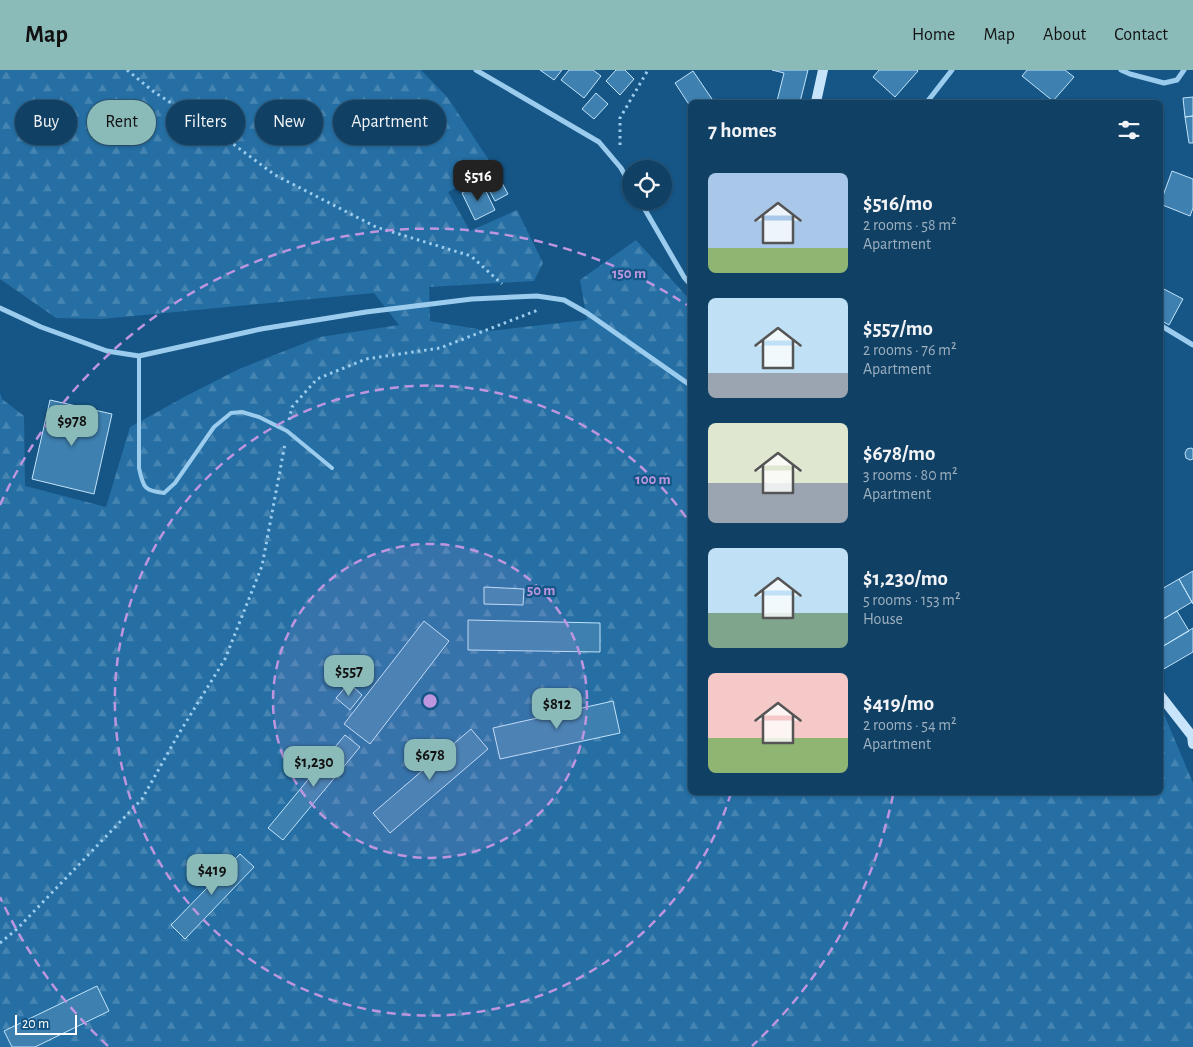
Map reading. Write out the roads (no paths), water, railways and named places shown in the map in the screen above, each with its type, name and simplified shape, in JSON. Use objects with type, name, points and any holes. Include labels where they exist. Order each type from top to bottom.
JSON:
[{"type":"street","points":[[476,70],[599,142],[622,170]]},
{"type":"street","points":[[816,100],[823,70]]},
{"type":"street","points":[[929,100],[952,70]]},
{"type":"street","points":[[1121,70],[1164,83],[1176,80],[1184,70]]},
{"type":"street","points":[[645,210],[688,282]]},
{"type":"street","points":[[0,308],[41,327],[106,352],[139,356],[261,328],[472,299],[537,296],[564,300],[587,313],[688,384]]},
{"type":"street","points":[[1163,327],[1193,345]]},
{"type":"street","points":[[1163,699],[1192,739]]},
{"type":"lane","points":[[139,356],[138,468],[142,484],[151,492],[164,493],[175,483],[214,427],[231,413],[242,412],[259,417],[287,431],[332,468]]}]
